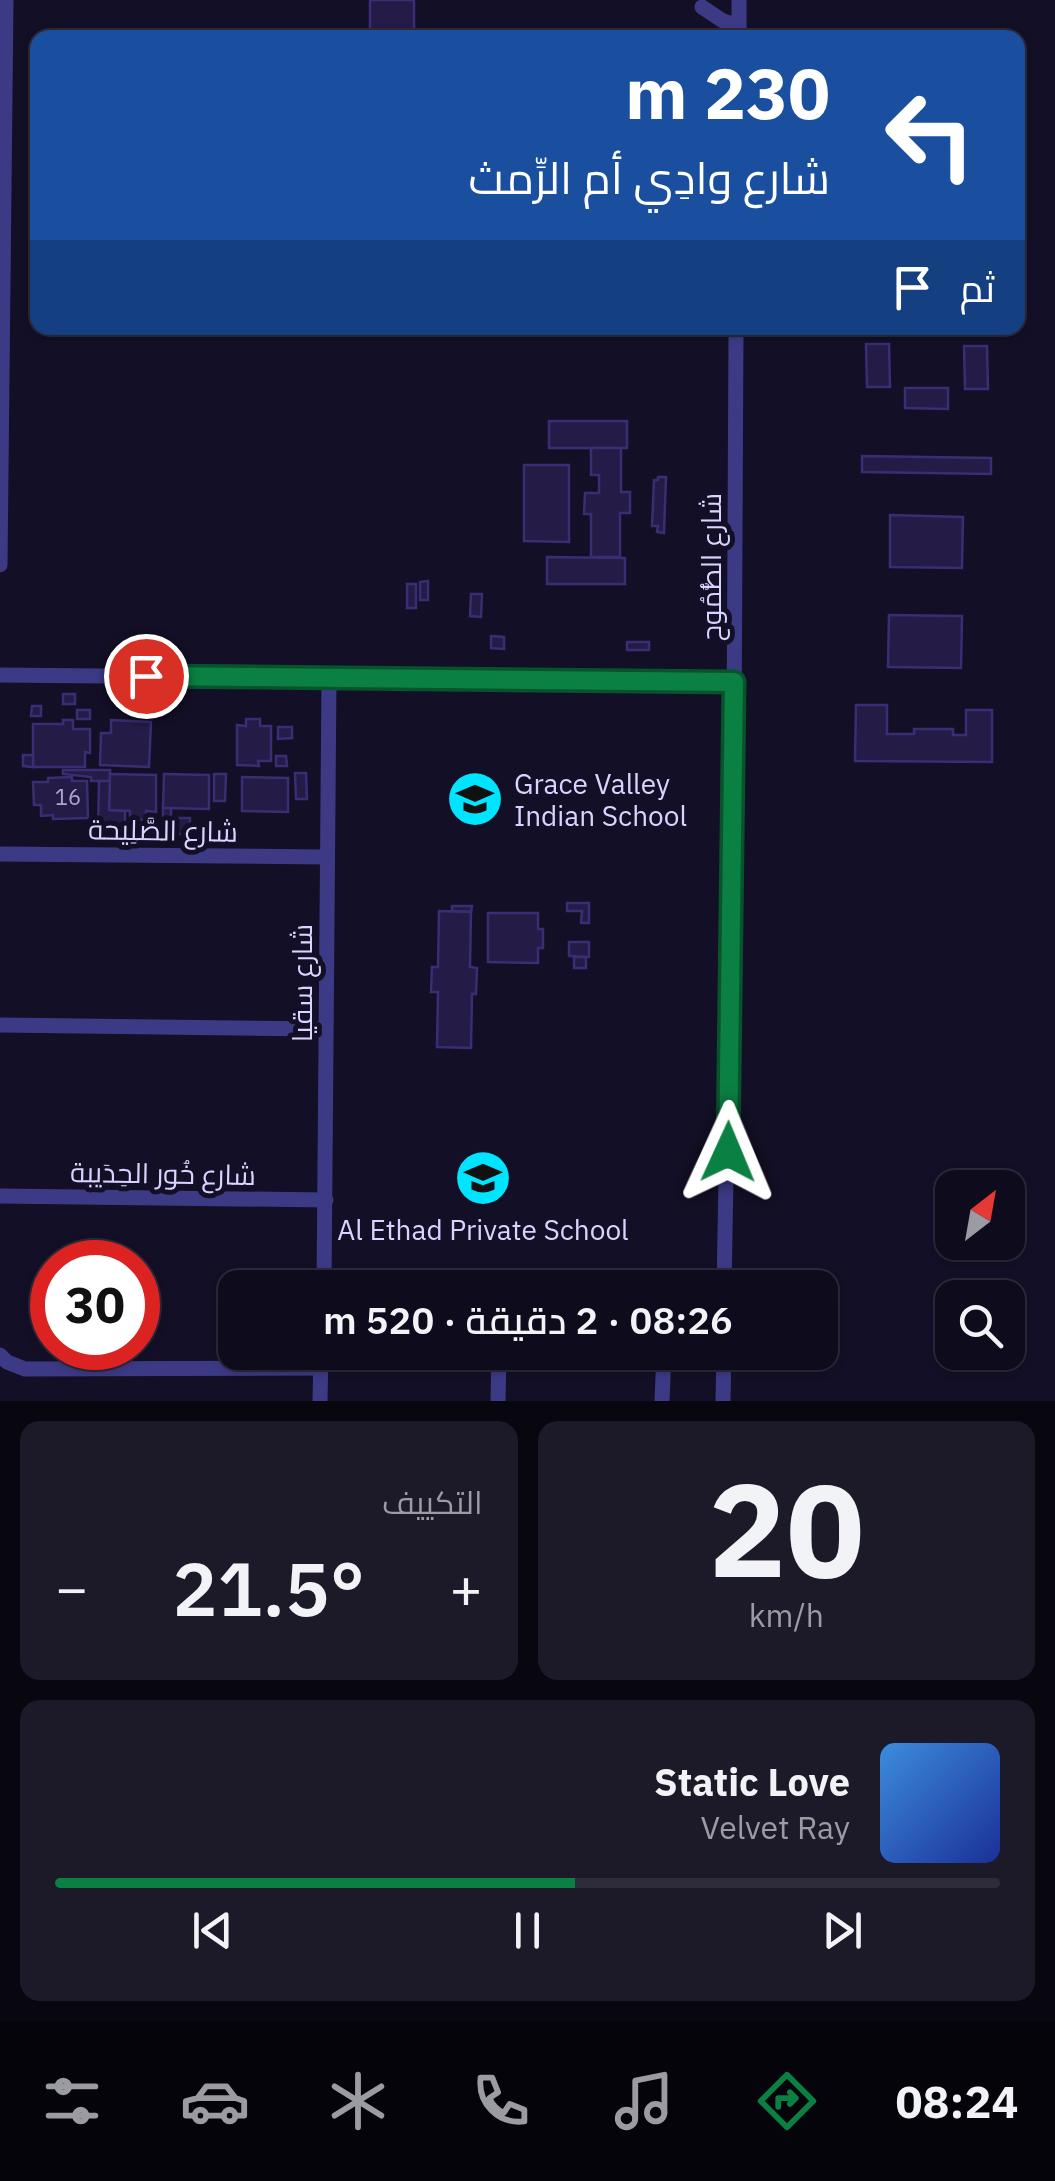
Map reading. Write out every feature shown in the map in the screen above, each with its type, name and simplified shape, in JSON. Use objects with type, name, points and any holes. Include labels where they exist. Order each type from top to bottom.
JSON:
[{"type":"street","points":[[0,564],[6,0]]},
{"type":"street","points":[[739,30],[740,0]]},
{"type":"street","points":[[702,7],[736,30]]},
{"type":"street","name":"شارع الطُّمُوح","points":[[724,1270],[736,335]]},
{"type":"street","points":[[0,675],[734,682]]},
{"type":"street","name":"شارع سقيا","points":[[324,1270],[330,678]]},
{"type":"street","name":"شارع الصَّلِيحة","points":[[0,854],[326,857]]},
{"type":"street","points":[[0,1025],[325,1029]]},
{"type":"street","name":"شارع خُور الحِدَيبة","points":[[0,1196],[326,1200]]},
{"type":"street","points":[[0,1355],[25,1369],[218,1363]]},
{"type":"street","points":[[320,1401],[321,1370]]},
{"type":"street","points":[[498,1401],[499,1370]]},
{"type":"street","points":[[662,1401],[663,1370]]},
{"type":"street","points":[[723,1401],[724,1370]]},
{"type":"building","points":[[370,0],[414,0],[414,30],[370,30]]},
{"type":"building","points":[[866,344],[889,344],[890,387],[867,387]]},
{"type":"building","points":[[964,346],[987,346],[988,389],[965,389]]},
{"type":"building","points":[[905,388],[948,388],[948,409],[905,408]]},
{"type":"building","points":[[549,421],[627,421],[627,448],[549,448]]},
{"type":"building","points":[[591,448],[621,448],[621,492],[630,492],[630,513],[620,513],[620,557],[591,557],[591,514],[584,514],[585,493],[599,493],[599,475],[591,475]]},
{"type":"building","points":[[862,456],[991,458],[991,474],[862,472]]},
{"type":"building","points":[[524,465],[569,465],[569,542],[524,541]]},
{"type":"building","points":[[666,477],[664,533],[657,532],[658,526],[652,526],[654,480]]},
{"type":"building","points":[[890,515],[963,517],[962,568],[890,567]]},
{"type":"building","points":[[547,557],[625,558],[625,584],[547,584]]},
{"type":"building","points":[[428,581],[428,600],[420,600],[420,582]]},
{"type":"building","points":[[407,584],[416,584],[416,608],[407,608]]},
{"type":"building","points":[[471,594],[482,594],[481,617],[470,616]]},
{"type":"building","points":[[889,615],[962,616],[961,668],[888,667]]},
{"type":"building","points":[[491,636],[504,637],[504,649],[491,648]]},
{"type":"building","points":[[627,642],[649,642],[649,650],[627,650]]},
{"type":"building","points":[[63,694],[75,694],[75,704],[63,704]]},
{"type":"building","points":[[856,705],[887,705],[887,734],[953,729],[953,735],[966,735],[966,710],[992,710],[992,762],[855,761]]},
{"type":"building","points":[[32,706],[41,706],[41,716],[31,716]]},
{"type":"building","points":[[77,710],[90,710],[90,719],[77,719]]},
{"type":"building","points":[[246,719],[260,719],[260,726],[271,726],[271,761],[258,761],[259,766],[237,765],[237,725],[246,726]]},
{"type":"building","points":[[63,720],[73,720],[73,729],[90,729],[90,753],[85,752],[85,767],[33,767],[33,724],[63,724]]},
{"type":"building","points":[[111,720],[151,722],[149,767],[100,765],[101,733],[111,733]]},
{"type":"building","points":[[278,727],[292,727],[292,738],[278,739]]},
{"type":"building","points":[[23,755],[33,755],[33,767],[23,766]]},
{"type":"building","points":[[276,756],[286,756],[287,766],[276,766]]},
{"type":"building","points":[[63,770],[110,770],[110,781],[91,781],[91,777],[63,774]]},
{"type":"building","points":[[295,773],[306,773],[307,799],[296,799]]},
{"type":"building","points":[[110,774],[156,775],[156,812],[146,811],[146,820],[130,819],[130,811],[109,810]]},
{"type":"building","points":[[164,774],[209,775],[209,809],[163,808]]},
{"type":"building","points":[[214,774],[226,774],[225,801],[214,801]]},
{"type":"building","points":[[72,777],[72,781],[87,781],[88,818],[41,816],[41,805],[34,805],[33,782]]},
{"type":"building","points":[[242,777],[288,778],[288,812],[242,811]]},
{"type":"building","points":[[99,781],[110,781],[109,810],[125,811],[125,833],[98,832]]},
{"type":"building","points":[[163,808],[171,808],[171,834],[163,834]]},
{"type":"building","points":[[171,818],[190,818],[190,834],[171,834]]},
{"type":"building","points":[[149,834],[149,843],[138,844],[138,835]]},
{"type":"building","points":[[567,903],[589,903],[589,923],[581,923],[582,911],[567,911]]},
{"type":"building","points":[[452,906],[472,906],[471,912],[452,911]]},
{"type":"building","points":[[439,911],[471,912],[470,967],[477,968],[476,994],[472,994],[471,1048],[437,1047],[438,992],[431,992],[432,967],[438,967]]},
{"type":"building","points":[[488,913],[538,913],[543,948],[538,948],[538,963],[488,962]]},
{"type":"building","points":[[569,942],[589,942],[589,957],[569,956]]},
{"type":"building","points":[[574,957],[586,957],[586,968],[574,968]]},
{"type":"place","name":"Grace Valley Indian School","points":[[475,799]]},
{"type":"place","name":"Al Ethad Private School","points":[[483,1178]]},
{"type":"route","points":[[146,676],[734,682],[728,1152]]}]
